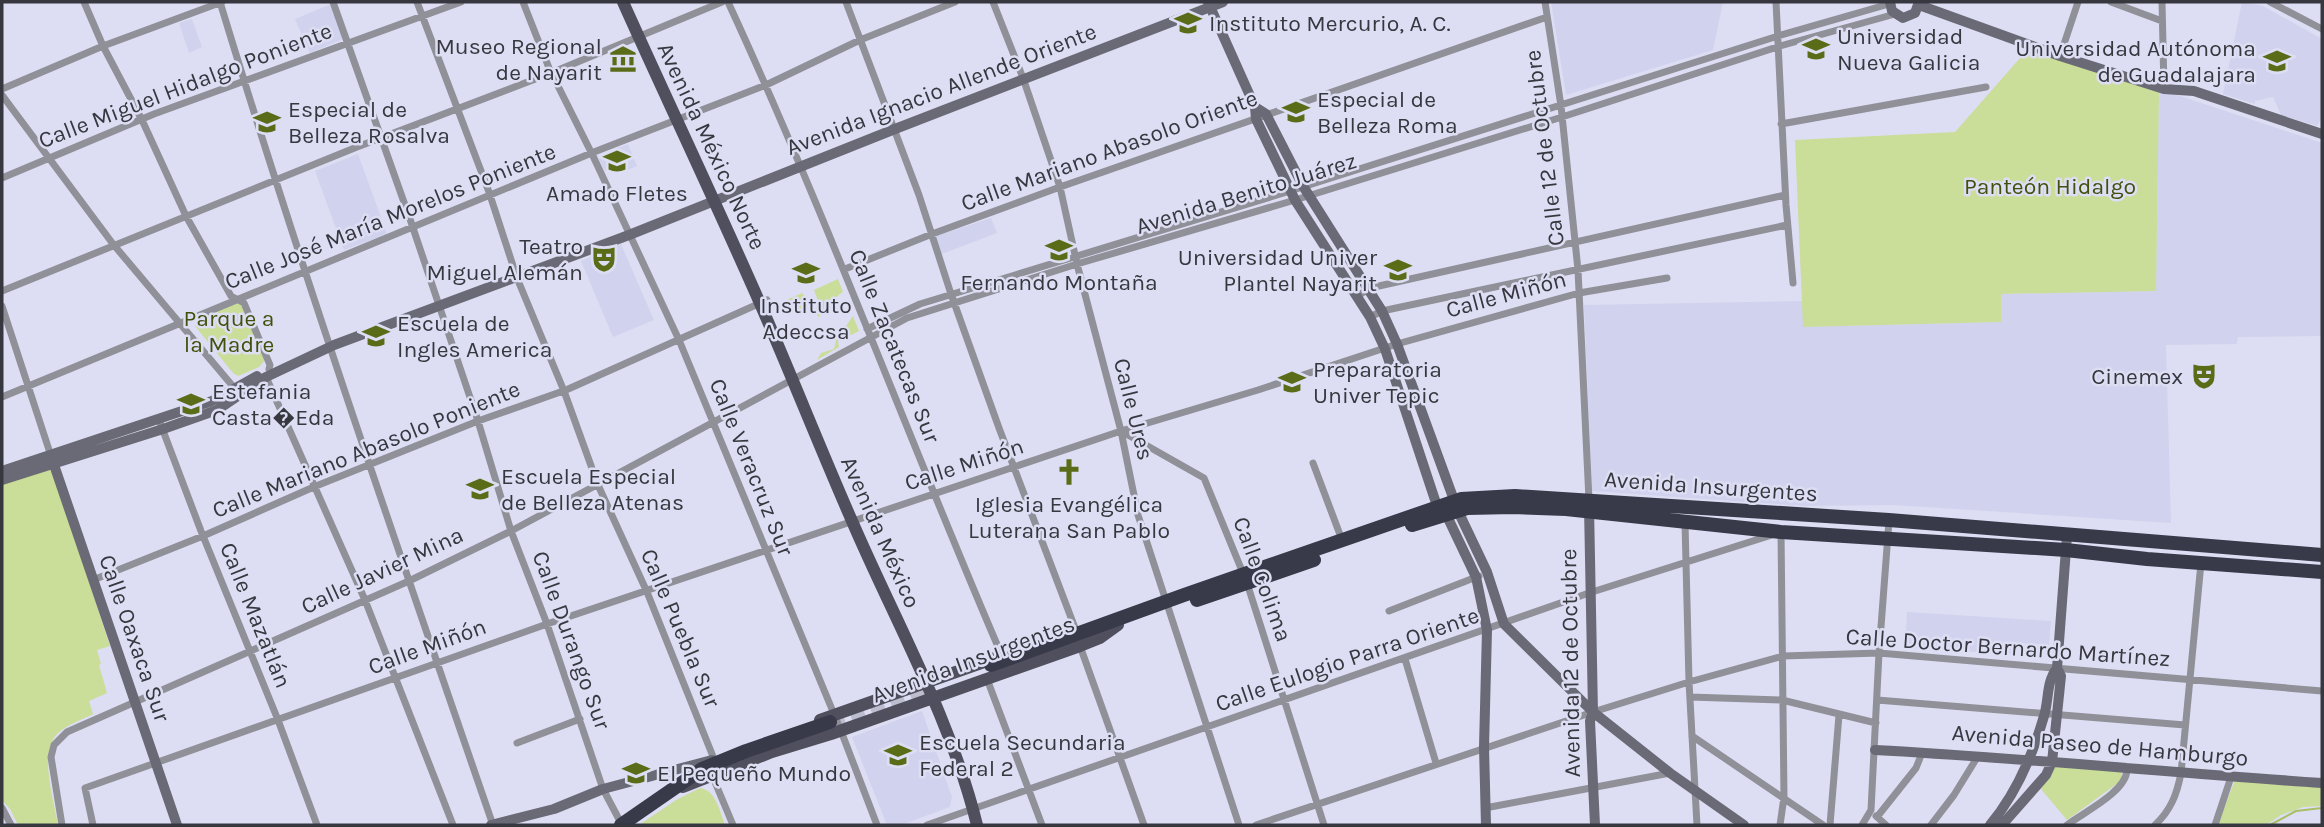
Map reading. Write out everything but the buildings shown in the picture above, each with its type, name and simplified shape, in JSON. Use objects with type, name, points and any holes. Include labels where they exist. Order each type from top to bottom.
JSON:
[{"type":"highway","name":"Avenida Insurgentes","points":[[1245,579],[1342,540],[1449,508],[1513,507],[1589,507],[1889,520],[2176,560],[2322,572]]},
{"type":"highway","name":"Avenida Insurgentes","points":[[1589,507],[1685,523],[1887,540],[2067,543],[2262,550],[2322,555]]},
{"type":"highway","name":"Avenida Insurgentes","points":[[989,670],[1167,605],[1449,508]]},
{"type":"highway","points":[[2176,560],[2183,555],[2250,559],[2262,550]]},
{"type":"highway","points":[[2261,567],[2262,550]]},
{"type":"highway","points":[[622,825],[702,769],[727,758],[834,724]]},
{"type":"main road","name":"Avenida México Norte","points":[[623,2],[763,304],[794,381]]},
{"type":"main road","name":"Avenida Ignacio Allende Oriente","points":[[52,460],[161,425],[237,391],[267,373],[330,347],[629,235],[1209,4],[1223,2]]},
{"type":"main road","points":[[1209,4],[1255,107],[1382,311],[1397,344],[1449,508]]},
{"type":"main road","points":[[1891,7],[1903,18],[1912,16],[1919,4],[2060,56],[2164,89],[2194,91],[2322,134]]},
{"type":"main road","points":[[1261,117],[1293,195],[1370,317],[1449,508],[1504,624],[1593,712],[1670,773],[1744,825]]},
{"type":"main road","name":"Avenida México","points":[[794,381],[852,522],[925,682],[961,769],[976,825]]},
{"type":"main road","points":[[2,471],[52,460]]},
{"type":"main road","points":[[2,480],[52,460]]},
{"type":"main road","name":"Calle Oaxaca Sur","points":[[52,460],[177,825]]},
{"type":"main road","name":"Avenida 12 de Octubre","points":[[1589,507],[1593,712],[1590,721],[1595,825]]},
{"type":"main road","points":[[1996,824],[2028,760],[2045,715],[2051,677],[2057,668],[2067,543]]},
{"type":"main road","points":[[1481,575],[1488,630],[1484,747],[1486,825]]},
{"type":"main road","name":"Avenida Insurgentes","points":[[834,724],[932,699],[1075,628],[1097,622],[1117,623]]},
{"type":"main road","name":"Avenida Insurgentes","points":[[989,670],[1080,646],[1100,638],[1117,623]]},
{"type":"main road","points":[[1996,824],[2046,775],[2052,762],[2061,676],[2057,668]]},
{"type":"main road","points":[[622,825],[689,784],[772,752],[925,682],[989,670]]},
{"type":"main road","points":[[492,825],[554,809],[604,789],[834,724]]},
{"type":"main road","name":"Avenida Paseo de Hamburgo","points":[[1875,750],[2322,783]]},
{"type":"main road","points":[[966,825],[973,808]]},
{"type":"street","points":[[84,2],[186,216],[231,296],[244,303],[270,365],[267,373],[365,600],[453,825]]},
{"type":"street","points":[[2,89],[103,46],[221,2],[304,271],[492,825]]},
{"type":"street","name":"Calle Durango Sur","points":[[333,2],[413,227],[512,531],[604,789],[622,825]]},
{"type":"street","name":"Calle Puebla Sur","points":[[417,2],[490,196],[517,278],[564,391],[598,485],[648,592],[715,759]]},
{"type":"street","name":"Calle Miguel Hidalgo Poniente","points":[[2,178],[142,120],[461,2]]},
{"type":"street","name":"Calle Veracruz Sur","points":[[523,2],[551,73],[679,340],[877,825]]},
{"type":"street","points":[[2,291],[113,244],[551,73],[722,2]]},
{"type":"street","name":"Calle Zacatecas Sur","points":[[728,2],[845,269],[868,333],[934,493],[989,670],[1042,825]]},
{"type":"street","points":[[846,2],[895,129],[951,294],[1075,628]]},
{"type":"street","name":"Calle José María Morelos Poniente","points":[[2,397],[591,153],[766,85],[860,40],[955,2]]},
{"type":"street","name":"Calle Ures","points":[[993,2],[1023,78],[1060,187],[1077,264],[1121,431],[1138,514],[1239,825]]},
{"type":"street","name":"Calle 12 de Octubre","points":[[1545,2],[1561,106],[1578,270],[1589,507]]},
{"type":"street","points":[[1776,2],[1787,225],[1793,283]]},
{"type":"street","points":[[2060,56],[2078,2]]},
{"type":"street","points":[[2111,2],[2162,21]]},
{"type":"street","points":[[2162,2],[2164,89]]},
{"type":"street","points":[[2270,2],[2322,29]]},
{"type":"street","name":"Avenida Benito Juárez","points":[[868,333],[907,318],[1778,36],[1891,7]]},
{"type":"street","name":"Avenida Benito Juárez","points":[[1306,190],[1562,117],[1891,7]]},
{"type":"street","name":"Calle Mariano Abasolo Oriente","points":[[845,269],[1060,187],[1548,17]]},
{"type":"street","points":[[1781,124],[1986,87]]},
{"type":"street","points":[[2,95],[113,244],[237,391]]},
{"type":"street","name":"Avenida Benito Juárez","points":[[868,333],[902,311],[951,294],[1075,255],[1293,195]]},
{"type":"street","points":[[1356,297],[1368,289],[1786,195]]},
{"type":"street","points":[[1370,317],[1382,311],[1787,225]]},
{"type":"street","name":"Calle Miñón","points":[[93,825],[85,788],[547,624],[1121,431],[1397,344],[1579,293],[1667,278]]},
{"type":"street","name":"Calle Mariano Abasolo Poniente","points":[[93,580],[203,536],[316,486],[478,421],[564,391],[763,304]]},
{"type":"street","name":"Calle Oaxaca Sur","points":[[2,306],[52,460]]},
{"type":"street","name":"Calle Javier Mina","points":[[62,825],[51,757],[54,746],[67,732],[409,581],[512,531],[794,381],[868,333]]},
{"type":"street","name":"Calle Mazatlán","points":[[161,425],[317,825]]},
{"type":"street","name":"Calle Colima","points":[[1121,431],[1204,478],[1245,579],[1324,825]]},
{"type":"street","points":[[1313,463],[1342,540]]},
{"type":"street","points":[[1862,825],[1871,810],[1889,520]]},
{"type":"street","points":[[1685,523],[1689,682],[1697,825]]},
{"type":"street","points":[[1780,825],[1784,797],[1781,532]]},
{"type":"street","name":"Calle Eulogio Parra Oriente","points":[[927,825],[1589,593],[1781,532]]},
{"type":"street","points":[[2155,825],[2174,801],[2181,773],[2201,563]]},
{"type":"street","points":[[1389,611],[1481,575]]},
{"type":"street","points":[[1080,646],[1144,825]]},
{"type":"street","name":"Calle Doctor Bernardo Martínez","points":[[1256,825],[1593,712],[1783,656],[1879,653],[2322,691]]},
{"type":"street","points":[[1405,659],[1436,763]]},
{"type":"street","points":[[1690,697],[1782,700],[1876,723]]},
{"type":"street","points":[[1877,700],[2185,725]]},
{"type":"street","points":[[1830,825],[1839,715]]},
{"type":"street","points":[[517,743],[580,719]]},
{"type":"street","points":[[1692,736],[1823,825]]},
{"type":"street","points":[[1877,817],[1916,768],[1922,753]]},
{"type":"street","points":[[1931,825],[1954,796],[1979,756]]},
{"type":"street","points":[[2067,825],[2117,790],[2125,782],[2127,770]]},
{"type":"street","points":[[1485,808],[1670,773]]},
{"type":"street","points":[[712,775],[733,825]]},
{"type":"street","points":[[2215,825],[2231,777]]},
{"type":"street","points":[[2,808],[11,825]]},
{"type":"street","points":[[1871,810],[1886,825]]},
{"type":"shaded area","points":[[1551,2],[1723,2],[1713,50],[1566,95]]},
{"type":"shaded area","name":"Universidad Autónoma de Guadalajara","points":[[2242,2],[2263,6],[2322,39],[2322,117],[2317,126],[2281,115],[2273,97],[2255,101],[2255,104],[2223,94]]},
{"type":"shaded area","points":[[331,4],[343,39],[310,53],[295,19]]},
{"type":"shaded area","points":[[192,19],[202,47],[189,53],[179,23]]},
{"type":"shaded area","points":[[2159,89],[2322,143],[2322,336],[2238,337],[2237,344],[2166,345],[2171,523],[1894,505],[1804,506],[1592,491],[1584,305],[1803,301],[1803,327],[2001,322],[2001,294],[2156,291]]},
{"type":"shaded area","name":"Amado Fletes","points":[[628,144],[637,166],[618,174],[615,167],[605,171],[597,156]]},
{"type":"shaded area","points":[[358,154],[387,234],[344,250],[315,171]]},
{"type":"shaded area","points":[[991,218],[997,233],[939,255],[936,236]]},
{"type":"shaded area","points":[[621,244],[654,320],[613,337],[581,261]]},
{"type":"shaded area","points":[[1907,612],[2051,621],[2049,645],[2020,643],[2020,646],[2012,646],[2011,654],[1905,648]]},
{"type":"shaded area","name":"Escuela Secundaria Federal 2","points":[[922,711],[952,797],[950,807],[901,825],[887,825],[852,737]]},
{"type":"green space","name":"Panteón Hidalgo","points":[[2028,49],[2159,89],[2156,291],[2001,294],[2001,322],[1803,327],[1795,140],[1955,132]]},
{"type":"green space","points":[[838,279],[843,292],[818,317],[815,311],[818,301],[814,290]]},
{"type":"green space","points":[[802,293],[807,299],[805,310],[784,308],[777,314],[774,306]]},
{"type":"green space","name":"Parque a la Madre","points":[[241,303],[265,360],[259,367],[238,376],[195,326],[198,319]]},
{"type":"green space","points":[[853,316],[859,331],[838,341],[839,347],[817,360],[821,353],[834,349],[838,332]]},
{"type":"green space","points":[[52,468],[110,646],[97,650],[107,693],[89,701],[93,714],[62,730],[52,741],[48,764],[58,825],[18,825],[2,800],[2,483]]},
{"type":"green space","points":[[2055,765],[2122,772],[2122,780],[2067,820],[2041,789]]},
{"type":"green space","points":[[2235,780],[2322,786],[2322,806],[2303,807],[2281,815],[2266,825],[2217,825]]},
{"type":"green space","points":[[700,788],[714,797],[725,825],[639,825],[676,800]]},
{"type":"waterway","points":[[2270,825],[2296,811],[2322,808]]},
{"type":"tunnel","points":[[832,726],[933,692]]},
{"type":"place","name":"Instituto Mercurio, A. C.","points":[[1188,23]]},
{"type":"place","name":"Universidad Nueva Galicia","points":[[1816,49]]},
{"type":"place","name":"Museo Regional de Nayarit","points":[[623,59]]},
{"type":"place","name":"Universidad Autónoma de Guadalajara","points":[[2277,61]]},
{"type":"place","name":"Especial de Belleza Roma","points":[[1296,112]]},
{"type":"place","name":"Especial de Belleza Rosalva","points":[[267,122]]},
{"type":"place","name":"Amado Fletes","points":[[617,161]]},
{"type":"place","name":"Fernando Montaña","points":[[1059,250]]},
{"type":"place","name":"Teatro Miguel Alemán","points":[[604,259]]},
{"type":"place","name":"Universidad Univer Plantel Nayarit","points":[[1398,270]]},
{"type":"place","name":"Instituto Adeccsa","points":[[806,273]]},
{"type":"place","name":"Escuela de Ingles America","points":[[376,336]]},
{"type":"place","name":"Cinemex","points":[[2204,376]]},
{"type":"place","name":"Preparatoria Univer Tepic","points":[[1292,382]]},
{"type":"place","name":"Estefania Casta�Eda","points":[[191,404]]},
{"type":"place","name":"Iglesia Evangélica Luterana San Pablo","points":[[1069,472]]},
{"type":"place","name":"Escuela Especial de Belleza Atenas","points":[[480,489]]},
{"type":"place","name":"Escuela Secundaria Federal 2","points":[[898,755]]},
{"type":"place","name":"El Pequeño Mundo","points":[[636,773]]}]
